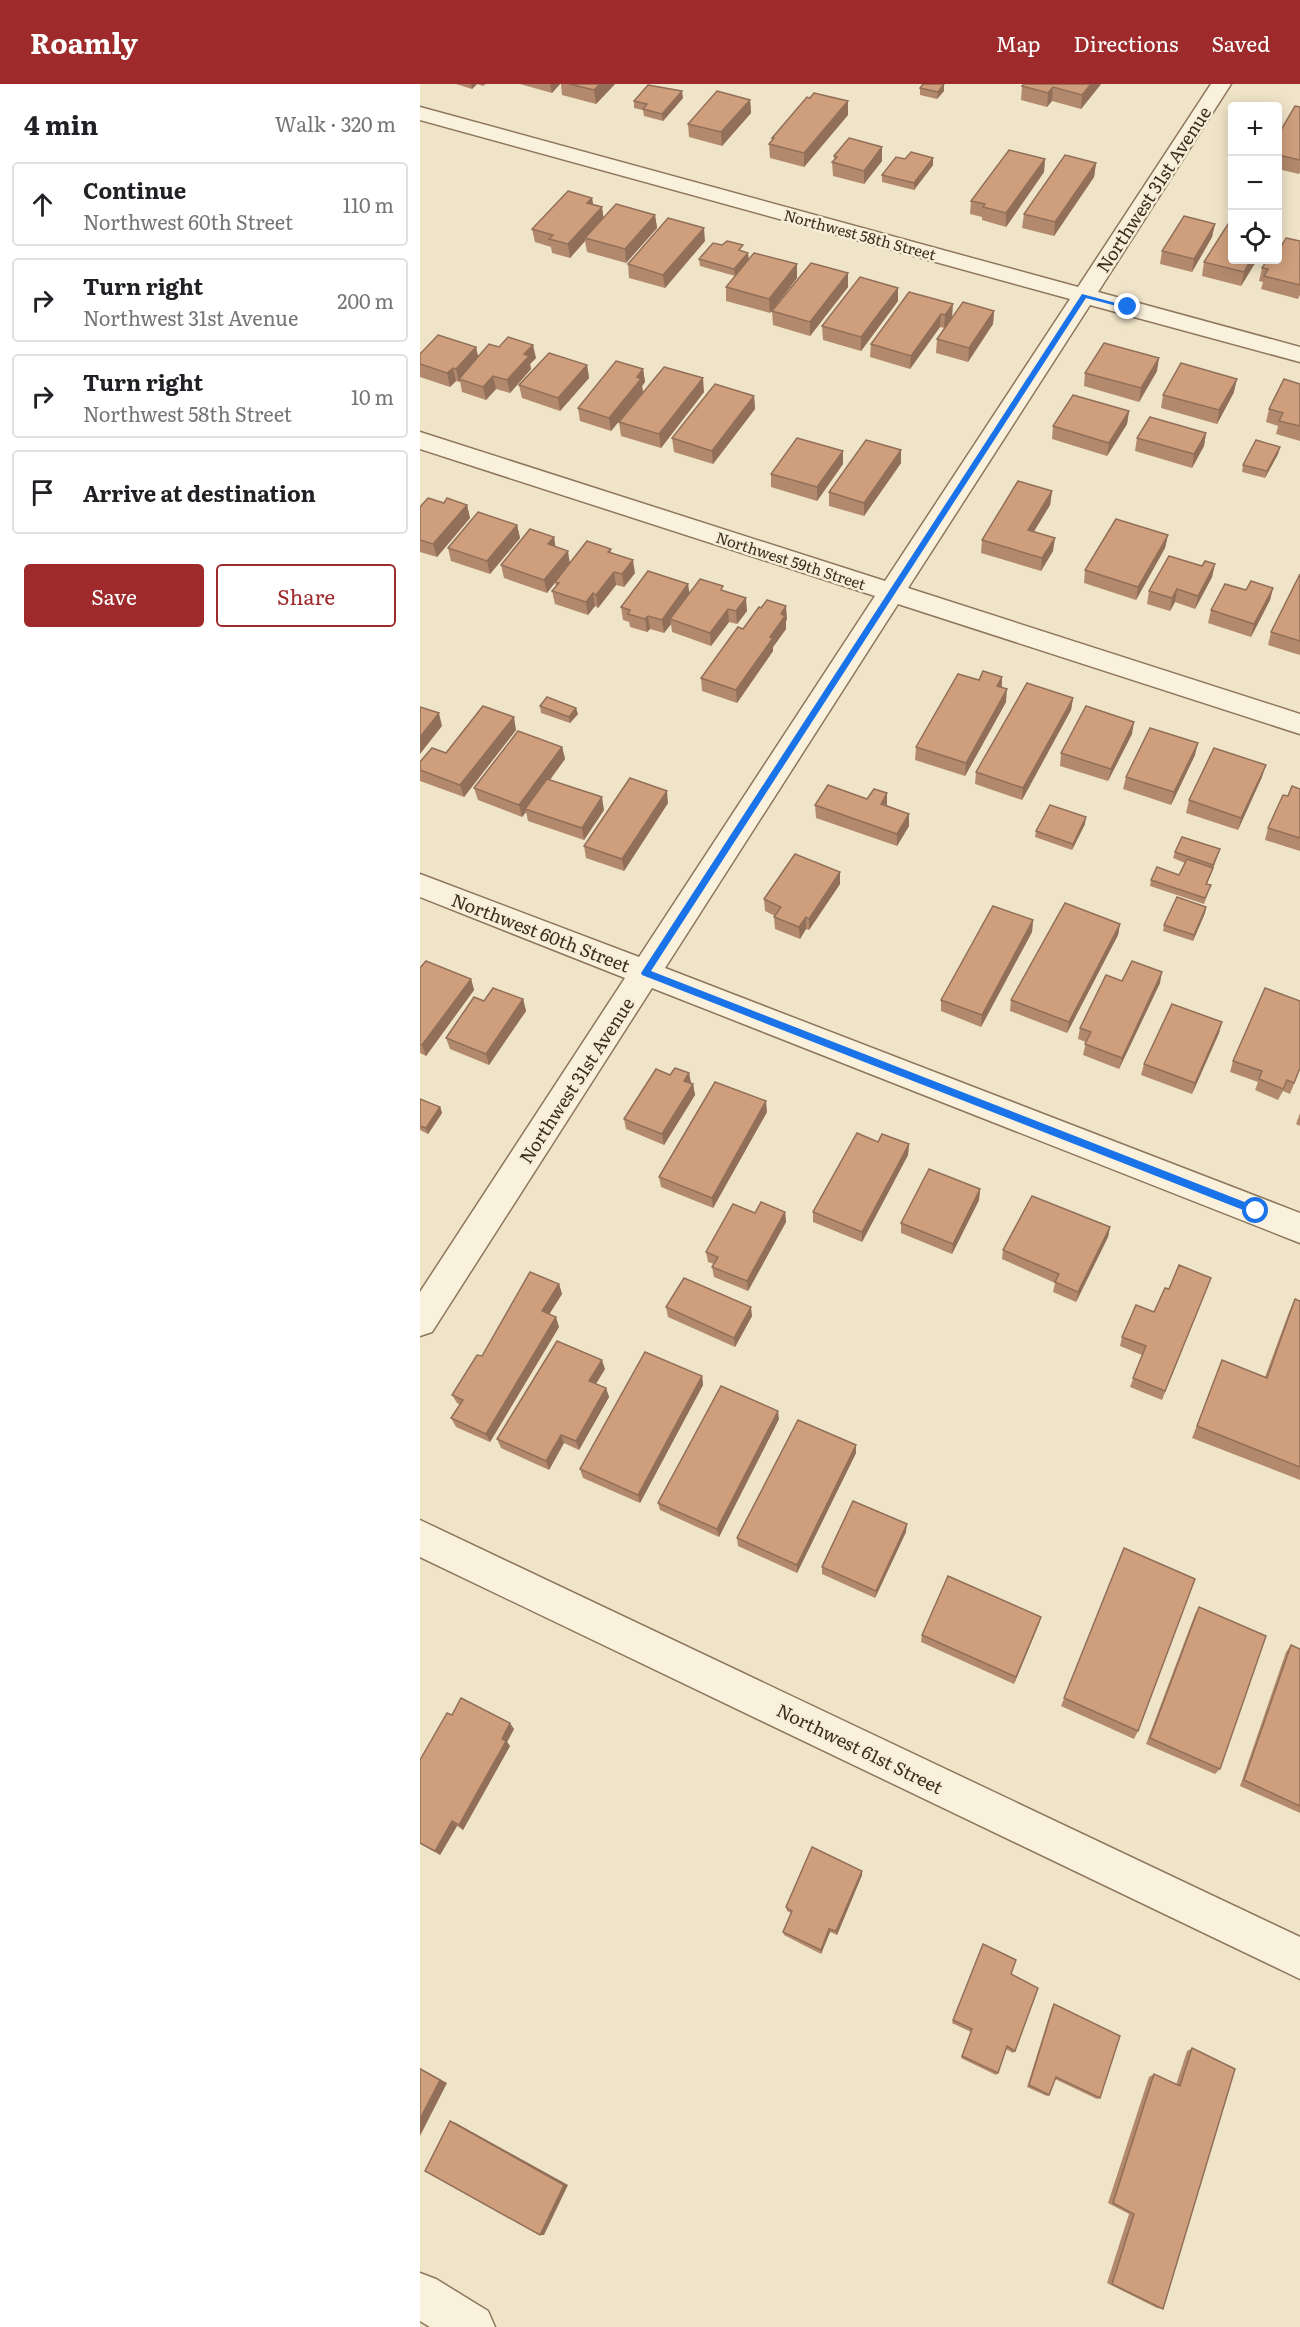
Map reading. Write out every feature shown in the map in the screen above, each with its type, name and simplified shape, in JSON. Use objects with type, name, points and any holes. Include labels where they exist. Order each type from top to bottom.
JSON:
[{"type":"street","name":"Northwest 31st Avenue","points":[[420,1321],[1221,84]]},
{"type":"street","name":"Northwest 58th Street","points":[[420,113],[1300,355]]},
{"type":"street","name":"Northwest 59th Street","points":[[420,440],[1300,724]]},
{"type":"street","name":"Northwest 60th Street","points":[[420,885],[1300,1228]]},
{"type":"street","name":"Northwest 61st Street","points":[[420,1538],[1300,1958]]},
{"type":"street","points":[[420,2295],[472,2327]]},
{"type":"building","points":[[569,84],[600,84],[594,90]]},
{"type":"building","points":[[923,84],[944,84],[938,92],[920,88]]},
{"type":"building","points":[[1024,84],[1091,84],[1082,95],[1053,87],[1048,93],[1022,86]]},
{"type":"building","points":[[648,85],[682,91],[662,114],[643,109],[647,104],[634,101]]},
{"type":"building","points":[[717,91],[750,100],[721,132],[688,124]]},
{"type":"building","points":[[814,93],[848,101],[804,153],[769,144],[807,97],[810,98]]},
{"type":"building","points":[[1295,106],[1300,107],[1300,160],[1282,156],[1282,128]]},
{"type":"building","points":[[849,138],[882,147],[864,171],[832,162],[837,157],[834,156]]},
{"type":"building","points":[[1009,150],[1045,159],[1006,213],[971,201]]},
{"type":"building","points":[[911,152],[933,158],[914,183],[882,175],[896,157],[905,159]]},
{"type":"building","points":[[1065,155],[1096,163],[1055,222],[1024,214]]},
{"type":"building","points":[[568,191],[592,198],[587,203],[602,207],[568,244],[549,239],[553,235],[532,229]]},
{"type":"building","points":[[616,204],[655,215],[625,249],[585,238]]},
{"type":"building","points":[[1184,216],[1215,224],[1194,259],[1162,251]]},
{"type":"building","points":[[668,218],[704,228],[663,275],[628,264]]},
{"type":"building","points":[[1228,224],[1228,264],[1249,264],[1244,272],[1204,262]]},
{"type":"building","points":[[1286,238],[1300,241],[1300,285],[1264,276],[1268,269],[1262,268],[1264,264],[1282,264],[1282,245]]},
{"type":"building","points":[[727,241],[743,245],[739,250],[748,253],[734,269],[699,259],[713,243],[722,245]]},
{"type":"building","points":[[754,253],[797,264],[769,299],[726,287]]},
{"type":"building","points":[[811,263],[848,273],[810,322],[772,311]]},
{"type":"building","points":[[860,277],[898,288],[861,337],[822,326]]},
{"type":"building","points":[[909,292],[953,304],[945,315],[941,314],[911,356],[871,344]]},
{"type":"building","points":[[963,302],[994,311],[969,348],[937,339]]},
{"type":"building","points":[[438,335],[476,347],[456,369],[453,368],[447,373],[420,364],[420,354]]},
{"type":"building","points":[[508,337],[533,345],[524,354],[529,356],[507,380],[493,376],[483,387],[459,379],[489,344],[499,347]]},
{"type":"building","points":[[1104,343],[1159,358],[1141,388],[1085,373]]},
{"type":"building","points":[[549,353],[587,365],[558,398],[519,385]]},
{"type":"building","points":[[616,361],[643,369],[637,377],[641,379],[609,418],[578,408]]},
{"type":"building","points":[[1181,363],[1237,379],[1219,410],[1163,395]]},
{"type":"building","points":[[664,367],[703,378],[659,434],[619,422]]},
{"type":"building","points":[[1284,379],[1300,384],[1300,426],[1279,421],[1283,413],[1269,409]]},
{"type":"building","points":[[715,384],[754,396],[712,451],[672,438]]},
{"type":"building","points":[[1073,395],[1129,411],[1109,443],[1053,426]]},
{"type":"building","points":[[1150,417],[1206,433],[1194,454],[1137,438]]},
{"type":"building","points":[[797,438],[843,451],[817,487],[771,474]]},
{"type":"building","points":[[866,440],[901,450],[864,503],[829,492]]},
{"type":"building","points":[[1256,440],[1280,447],[1267,471],[1243,465]]},
{"type":"building","points":[[1018,481],[1052,491],[1028,530],[1055,538],[1042,558],[982,540]]},
{"type":"building","points":[[428,498],[444,503],[447,498],[467,505],[433,544],[420,540],[420,507]]},
{"type":"building","points":[[478,512],[517,525],[487,561],[448,548]]},
{"type":"building","points":[[1116,519],[1168,535],[1138,587],[1085,570]]},
{"type":"building","points":[[530,529],[554,537],[548,544],[568,551],[544,580],[501,565]]},
{"type":"building","points":[[587,541],[611,549],[608,552],[633,560],[622,574],[614,572],[596,595],[593,593],[586,602],[552,591],[559,583],[555,582]]},
{"type":"building","points":[[1169,556],[1202,566],[1205,561],[1215,564],[1198,596],[1177,589],[1172,598],[1149,591]]},
{"type":"building","points":[[648,571],[688,584],[662,620],[648,616],[645,619],[628,614],[630,610],[621,607]]},
{"type":"building","points":[[1300,574],[1300,641],[1271,632]]},
{"type":"building","points":[[700,579],[723,586],[721,590],[746,598],[736,611],[728,609],[710,633],[670,619]]},
{"type":"building","points":[[1251,581],[1273,588],[1254,624],[1211,610],[1225,584],[1246,590]]},
{"type":"building","points":[[767,600],[786,606],[781,614],[785,616],[770,637],[773,638],[736,690],[701,678],[738,627],[743,629]]},
{"type":"building","points":[[983,671],[1002,677],[997,686],[1007,689],[966,763],[916,747],[958,674],[979,680]]},
{"type":"building","points":[[1027,683],[1073,698],[1023,788],[976,772]]},
{"type":"building","points":[[547,697],[576,708],[569,717],[540,706]]},
{"type":"building","points":[[483,706],[514,717],[460,785],[420,770],[420,762],[432,748],[446,753]]},
{"type":"building","points":[[1086,706],[1134,722],[1111,769],[1061,753]]},
{"type":"building","points":[[420,707],[439,713],[420,737]]},
{"type":"building","points":[[1150,728],[1198,743],[1174,792],[1126,777]]},
{"type":"building","points":[[518,731],[562,747],[519,805],[474,788]]},
{"type":"building","points":[[1214,748],[1266,765],[1241,818],[1189,800]]},
{"type":"building","points":[[630,778],[667,791],[622,859],[584,846]]},
{"type":"building","points":[[547,779],[602,797],[582,828],[525,809]]},
{"type":"building","points":[[828,785],[867,799],[874,789],[887,793],[881,804],[909,814],[897,834],[815,805]]},
{"type":"building","points":[[1292,786],[1300,789],[1300,838],[1268,828],[1283,795],[1288,796]]},
{"type":"building","points":[[1050,805],[1086,817],[1073,844],[1036,831]]},
{"type":"building","points":[[1182,837],[1220,849],[1213,865],[1175,852]]},
{"type":"building","points":[[795,854],[840,872],[809,919],[806,917],[799,927],[774,917],[781,907],[764,899]]},
{"type":"building","points":[[1187,859],[1213,868],[1206,884],[1211,885],[1205,898],[1151,880],[1157,867],[1179,875]]},
{"type":"building","points":[[1177,897],[1206,907],[1194,935],[1164,925]]},
{"type":"building","points":[[1065,903],[1120,924],[1069,1022],[1011,1000]]},
{"type":"building","points":[[993,906],[1033,920],[982,1015],[941,1000]]},
{"type":"building","points":[[426,961],[471,979],[422,1045],[420,1044],[420,968]]},
{"type":"building","points":[[1132,961],[1162,972],[1122,1058],[1085,1044],[1091,1032],[1080,1028],[1106,975],[1122,981]]},
{"type":"building","points":[[493,988],[523,999],[486,1054],[446,1038],[474,997],[484,1001]]},
{"type":"building","points":[[1265,988],[1300,1001],[1300,1068],[1294,1083],[1287,1080],[1283,1089],[1259,1079],[1262,1071],[1233,1061]]},
{"type":"building","points":[[1172,1004],[1222,1022],[1195,1083],[1144,1064]]},
{"type":"building","points":[[675,1068],[689,1073],[684,1081],[693,1084],[662,1134],[624,1119],[656,1069],[670,1075]]},
{"type":"building","points":[[715,1082],[766,1101],[712,1198],[659,1177]]},
{"type":"building","points":[[420,1099],[440,1107],[426,1128],[420,1126]]},
{"type":"building","points":[[857,1133],[878,1142],[882,1134],[909,1144],[862,1232],[813,1212]]},
{"type":"building","points":[[929,1169],[980,1189],[953,1244],[901,1223]]},
{"type":"building","points":[[1032,1196],[1110,1227],[1078,1292],[1055,1282],[1059,1274],[1003,1250]]},
{"type":"building","points":[[761,1202],[785,1212],[747,1281],[712,1267],[718,1257],[706,1252],[733,1204],[755,1213]]},
{"type":"building","points":[[1179,1265],[1211,1278],[1165,1391],[1133,1378],[1146,1346],[1122,1337],[1136,1305],[1154,1312],[1165,1288],[1169,1289]]},
{"type":"building","points":[[530,1272],[559,1284],[542,1311],[556,1317],[486,1434],[451,1418],[463,1400],[452,1395],[477,1355],[482,1356]]},
{"type":"building","points":[[684,1278],[751,1307],[734,1338],[666,1307]]},
{"type":"building","points":[[1295,1299],[1300,1301],[1300,1467],[1197,1426],[1222,1360],[1267,1378]]},
{"type":"building","points":[[557,1341],[602,1360],[589,1381],[606,1388],[576,1441],[561,1435],[546,1461],[497,1439]]},
{"type":"building","points":[[645,1352],[702,1376],[638,1495],[580,1469]]},
{"type":"building","points":[[721,1386],[778,1411],[717,1529],[658,1503]]},
{"type":"building","points":[[798,1420],[856,1445],[797,1565],[737,1538]]},
{"type":"building","points":[[853,1501],[907,1524],[876,1591],[822,1567]]},
{"type":"building","points":[[1124,1548],[1195,1579],[1138,1731],[1064,1698]]},
{"type":"building","points":[[948,1576],[1041,1617],[1016,1677],[922,1635]]},
{"type":"building","points":[[1199,1607],[1266,1636],[1220,1769],[1150,1738]]},
{"type":"building","points":[[1291,1645],[1300,1649],[1300,1806],[1244,1780]]},
{"type":"building","points":[[461,1698],[510,1723],[502,1739],[506,1741],[459,1825],[452,1821],[435,1851],[420,1843],[420,1760],[447,1713],[452,1715]]},
{"type":"building","points":[[812,1847],[862,1871],[836,1931],[829,1929],[821,1950],[783,1932],[792,1911],[786,1907]]},
{"type":"building","points":[[983,1944],[1016,1960],[1011,1974],[1038,1988],[1015,2051],[1007,2046],[998,2073],[962,2056],[972,2029],[953,2020]]},
{"type":"building","points":[[1054,2004],[1120,2036],[1100,2098],[1056,2077],[1049,2095],[1029,2085]]},
{"type":"building","points":[[1192,2048],[1235,2069],[1163,2309],[1112,2284],[1134,2214],[1113,2203],[1154,2074],[1180,2086]]},
{"type":"building","points":[[420,2069],[440,2080],[420,2119]]},
{"type":"building","points":[[450,2121],[564,2185],[540,2235],[425,2171]]},
{"type":"route","points":[[1128,307],[1084,295],[645,973],[1256,1211]]}]
